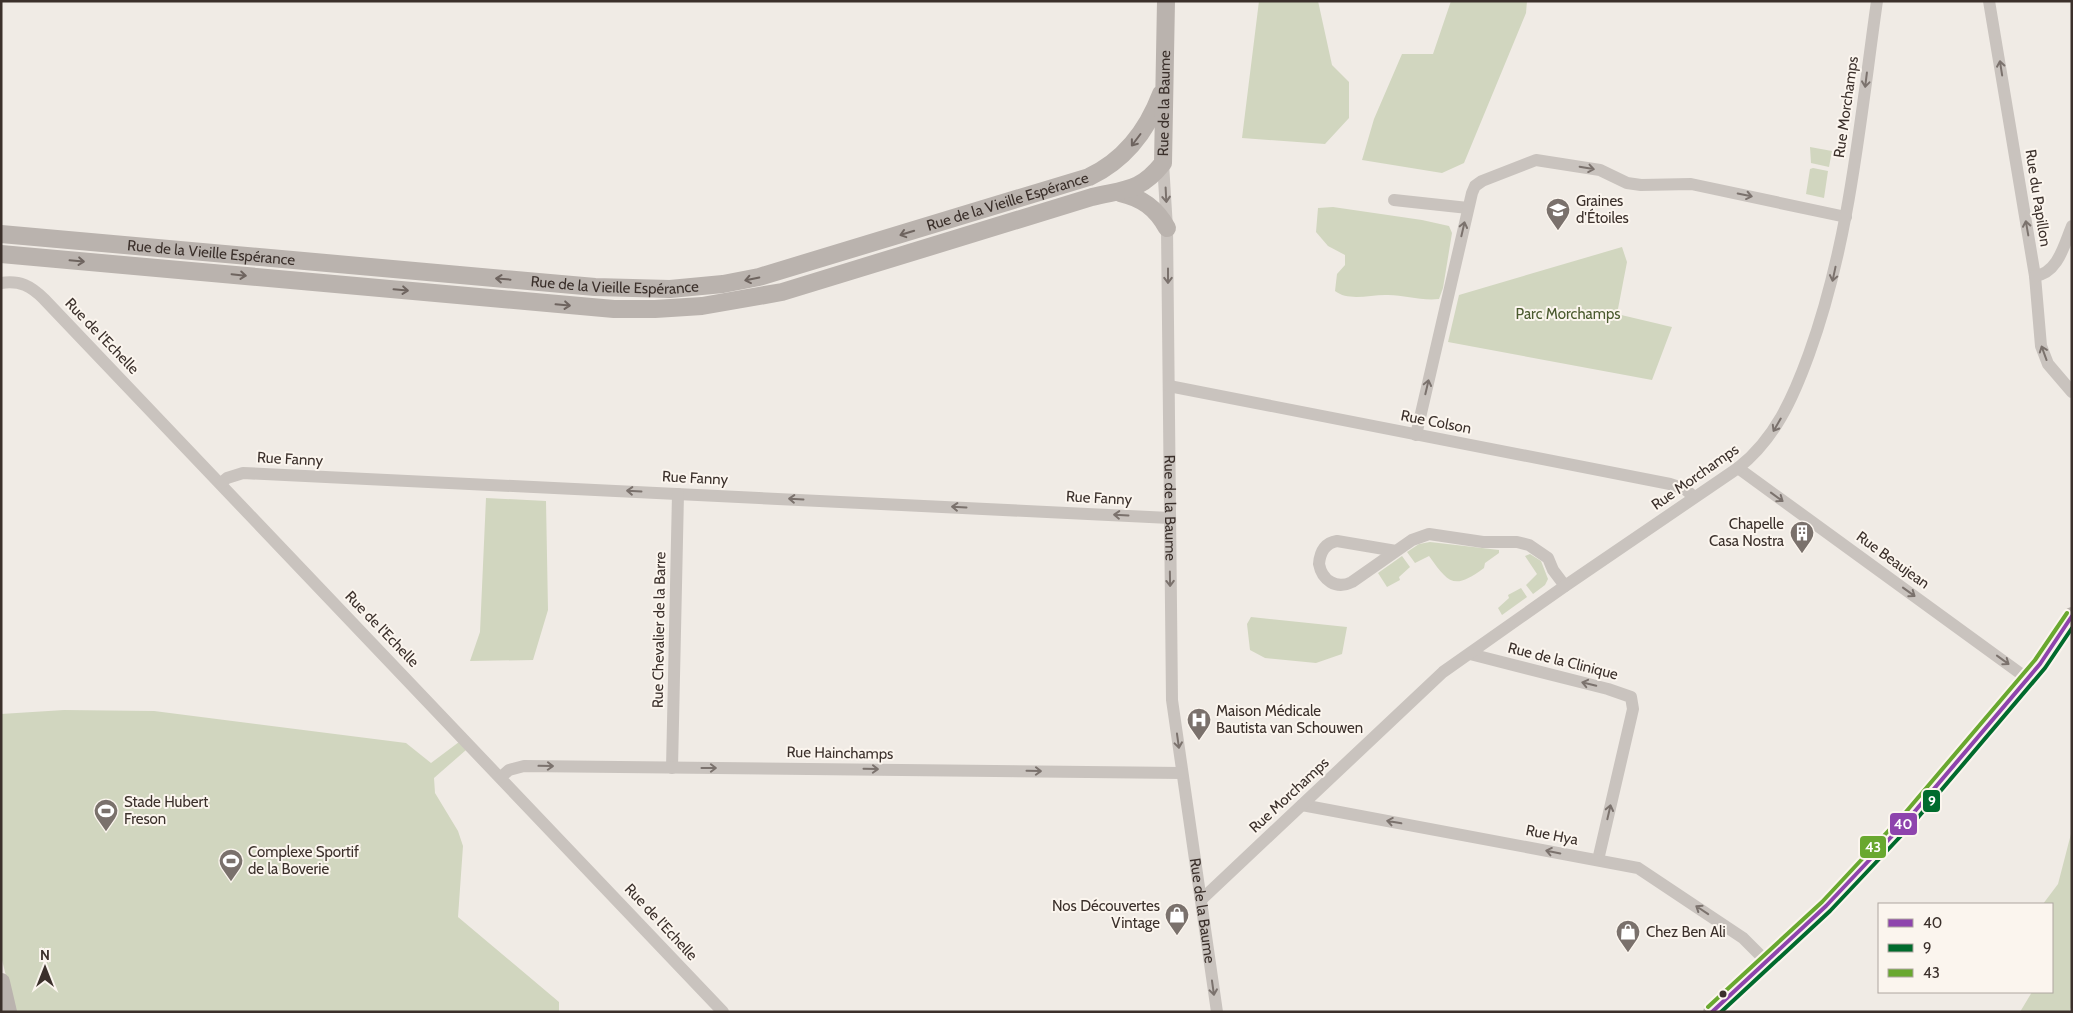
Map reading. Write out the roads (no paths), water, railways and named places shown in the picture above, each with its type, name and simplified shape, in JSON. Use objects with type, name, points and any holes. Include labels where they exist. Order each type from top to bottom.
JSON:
[{"type":"street","name":"Rue de la Baume","points":[[1166,1],[1164,163],[1168,228],[1172,700],[1217,1012]]},
{"type":"street","name":"Rue Morchamps","points":[[1202,900],[1443,672],[1564,586],[1738,468],[1754,455],[1772,433],[1797,385],[1825,308],[1850,196],[1877,1]]},
{"type":"street","name":"Rue du Papillon","points":[[1989,1],[2035,276],[2041,346],[2044,356],[2054,373],[2072,392]]},
{"type":"street","name":"Rue de la Vieille Espérance","points":[[1,234],[595,288],[650,290],[723,284],[782,272],[1089,177],[1119,158],[1138,138],[1151,118],[1166,82]]},
{"type":"street","points":[[1416,435],[1468,208],[1475,186],[1492,177],[1536,160],[1600,170],[1627,183],[1641,185],[1690,184],[1846,217]]},
{"type":"street","name":"Rue de la Vieille Espérance","points":[[1,254],[614,309],[678,308],[724,303],[782,292],[1092,197],[1120,192],[1144,182],[1155,174],[1164,163]]},
{"type":"street","points":[[1120,192],[1147,203],[1156,210],[1168,228]]},
{"type":"street","points":[[1394,200],[1468,208]]},
{"type":"street","points":[[2035,276],[2047,272],[2058,259],[2072,226]]},
{"type":"street","points":[[1,239],[8,247],[28,257]]},
{"type":"street","name":"Rue de l'Echelle","points":[[5,282],[29,285],[33,288],[221,483],[723,1012]]},
{"type":"street","name":"Rue Colson","points":[[1169,386],[1670,484],[1685,489],[1694,497]]},
{"type":"street","name":"Rue Beaujean","points":[[1738,468],[2028,679]]},
{"type":"street","name":"Rue Fanny","points":[[221,483],[227,478],[243,473],[1170,518]]},
{"type":"street","name":"Rue Chevalier de la Barre","points":[[672,768],[678,494]]},
{"type":"street","points":[[1396,551],[1337,540],[1330,542],[1325,547],[1319,564],[1324,578],[1331,583],[1345,585],[1396,551],[1412,540],[1429,534],[1483,542],[1517,542],[1529,545],[1544,553],[1564,586]]},
{"type":"street","points":[[1712,1012],[1826,906],[1885,844],[2028,679],[2072,616]]},
{"type":"street","name":"Rue de la Clinique","points":[[1470,654],[1616,691],[1631,697],[1633,709],[1598,860]]},
{"type":"street","name":"Rue Hainchamps","points":[[501,777],[509,770],[524,766],[1182,772]]},
{"type":"street","name":"Rue Hya","points":[[1302,805],[1638,868],[1743,938],[1767,962]]},
{"type":"street","points":[[1,982],[8,1012]]},
{"type":"place","name":"Graines d'Étoiles","points":[[1558,231]]},
{"type":"place","name":"Chapelle Casa Nostra","points":[[1802,554]]},
{"type":"place","name":"Maison Médicale Bautista van Schouwen","points":[[1199,741]]},
{"type":"place","name":"Stade Hubert Freson","points":[[106,832]]},
{"type":"place","name":"Complexe Sportif de la Boverie","points":[[231,882]]},
{"type":"place","name":"Nos Découvertes Vintage","points":[[1177,936]]},
{"type":"place","name":"Chez Ben Ali","points":[[1628,953]]},
{"type":"park label","name":"Parc Morchamps","points":[[1568,314]]}]
